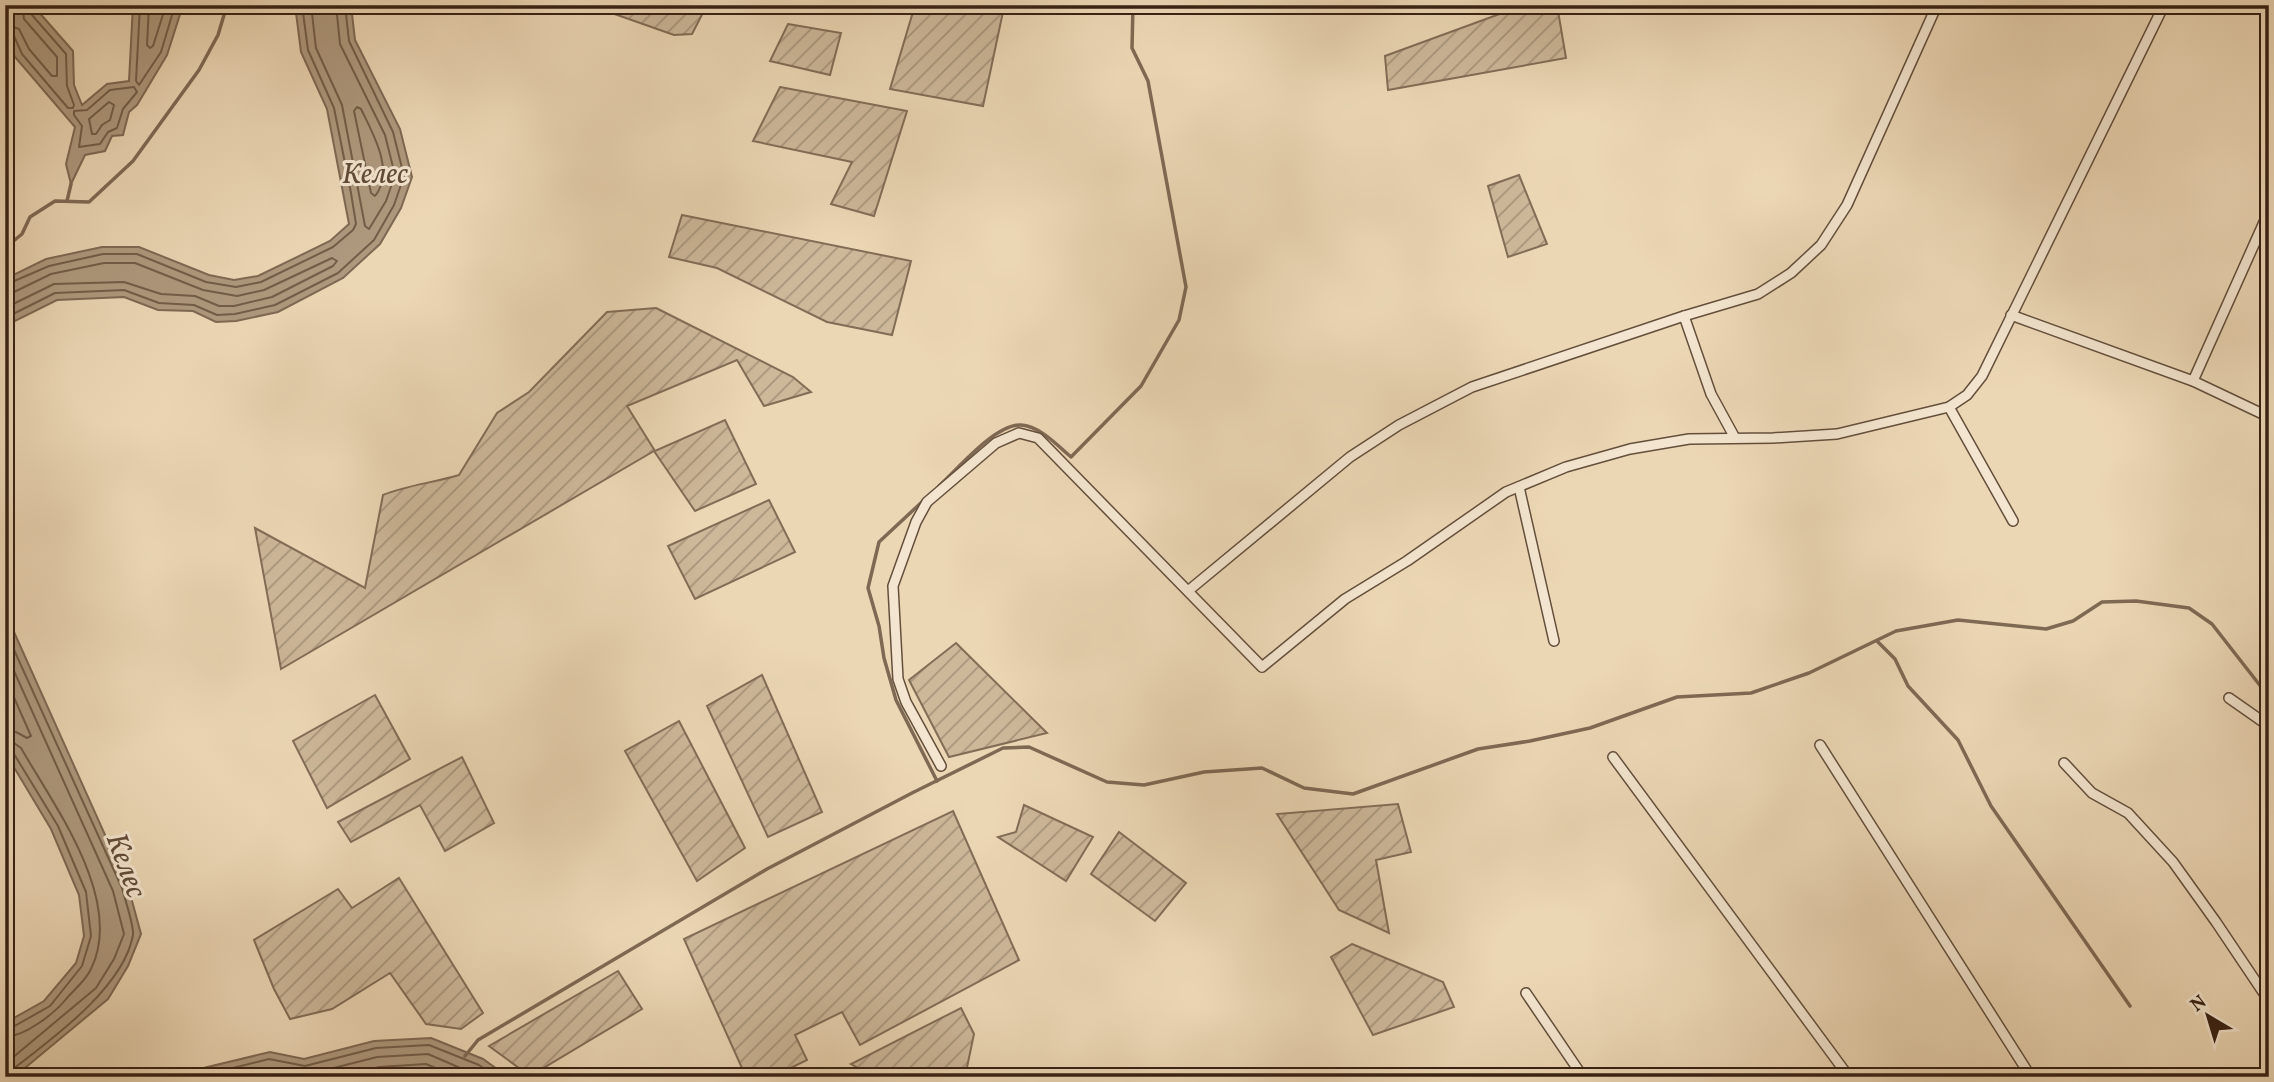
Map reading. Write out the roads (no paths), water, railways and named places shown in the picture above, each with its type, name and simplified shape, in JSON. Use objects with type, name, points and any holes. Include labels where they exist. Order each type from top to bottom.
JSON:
[{"type":"street","points":[[1188,591],[1350,457],[1399,425],[1472,387],[1758,294],[1791,273],[1821,244],[1847,205],[1937,5]]},
{"type":"street","points":[[942,766],[906,702],[898,679],[893,586],[916,522],[927,502],[996,443],[1019,433],[1038,438],[1262,667],[1345,599],[1407,561],[1506,492],[1566,467],[1630,449],[1689,439],[1837,434],[1949,407],[1967,395],[1982,376],[2164,5]]},
{"type":"street","points":[[2193,381],[2269,211]]},
{"type":"street","points":[[2011,315],[2193,381],[2269,417]]},
{"type":"street","points":[[1684,316],[1711,394],[1735,439]]},
{"type":"street","points":[[1949,407],[2013,521]]},
{"type":"street","points":[[1518,487],[1555,641]]},
{"type":"street","points":[[2229,698],[2269,726]]},
{"type":"street","points":[[1820,745],[2031,1077]]},
{"type":"street","points":[[1613,757],[1849,1077]]},
{"type":"street","points":[[2064,763],[2092,793],[2128,813],[2173,862],[2269,1001]]},
{"type":"street","points":[[1526,993],[1583,1077]]},
{"type":"water","points":[[5,5],[37,5],[37,10],[73,51],[74,85],[82,105],[107,84],[129,81],[133,5],[183,5],[167,55],[137,105],[129,112],[123,135],[112,136],[105,151],[85,155],[71,184],[66,164],[75,127],[15,57],[5,32]]},
{"type":"water","name":"Келес","points":[[295,5],[351,5],[355,40],[400,129],[412,177],[401,208],[380,244],[343,278],[278,312],[236,321],[216,322],[193,311],[158,310],[124,297],[57,300],[5,326],[5,279],[46,259],[102,247],[139,247],[209,275],[234,280],[258,276],[330,241],[349,224],[327,109],[301,52]]},
{"type":"water","name":"Келес","points":[[5,612],[128,886],[141,934],[128,966],[108,999],[14,1077],[5,1077],[5,1023],[44,1001],[76,963],[84,936],[79,895],[51,829],[5,748]]},
{"type":"water","points":[[431,1038],[483,1059],[508,1077],[166,1077],[270,1052],[304,1059],[374,1041]]},
{"type":"waterway","points":[[5,248],[22,234],[30,217],[55,201],[89,202],[133,161],[199,70],[218,35],[227,5]]},
{"type":"waterway","points":[[939,486],[989,439],[1011,427],[1021,425],[1035,429],[1071,457],[1141,386],[1179,320],[1186,287],[1148,81],[1132,48],[1133,5]]},
{"type":"waterway","points":[[67,201],[71,184]]},
{"type":"waterway","points":[[923,501],[879,542],[868,588],[896,700],[937,781]]},
{"type":"waterway","points":[[465,1056],[478,1040],[767,869],[1003,748],[1029,747],[1107,782],[1144,785],[1204,772],[1262,768],[1304,788],[1353,794],[1478,749],[1590,728],[1677,697],[1751,693],[1809,673],[1896,631],[1958,620],[2046,629],[2073,621],[2102,602],[2136,601],[2189,608],[2212,624],[2269,697]]},
{"type":"waterway","points":[[1877,641],[1895,659],[1908,686],[1958,740],[1991,806],[2130,1006]]}]
